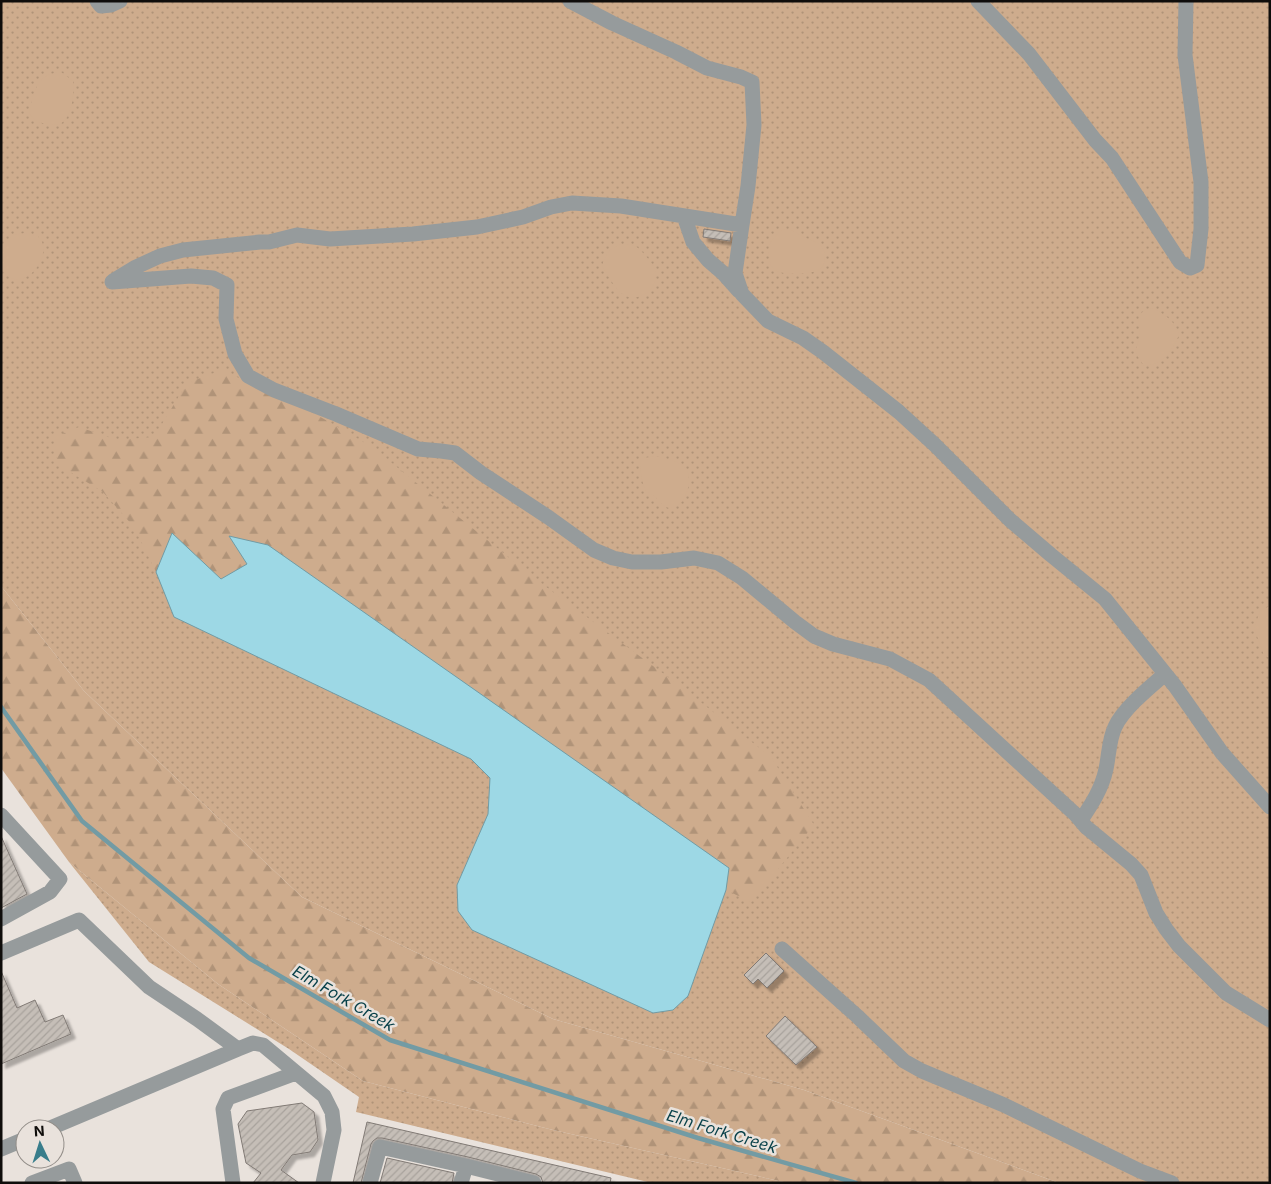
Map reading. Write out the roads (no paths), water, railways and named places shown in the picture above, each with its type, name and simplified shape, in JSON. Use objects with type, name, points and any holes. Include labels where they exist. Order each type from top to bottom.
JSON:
[{"type":"lane","points":[[97,1],[101,6],[110,6],[120,1]]},
{"type":"lane","points":[[570,1],[707,68],[741,77],[752,82],[754,125],[736,273],[742,294]]},
{"type":"lane","points":[[978,1],[1029,54],[1095,140],[1112,158],[1180,262],[1190,268],[1197,265],[1201,229],[1201,182],[1185,55],[1186,1]]},
{"type":"lane","points":[[742,224],[621,206],[572,203],[477,227],[413,234],[330,239],[297,235],[269,242],[183,250],[160,256],[136,267],[112,282],[191,276],[213,278],[227,285],[226,319],[235,354],[248,376],[274,390],[418,449],[455,453],[481,473],[548,516],[594,550],[612,558],[632,562],[661,562],[694,558],[718,563],[742,578],[814,636],[833,644],[890,659],[929,680],[1040,781],[1086,826],[1131,864],[1141,875],[1156,913],[1184,952],[1226,993],[1270,1020]]},
{"type":"lane","points":[[684,216],[693,242],[708,260],[723,273],[768,321],[803,338],[884,400],[968,477],[1010,520],[1105,599],[1166,674],[1222,752],[1266,800]]},
{"type":"lane","points":[[1081,820],[1095,799],[1102,783],[1114,728],[1122,716],[1146,690],[1166,674]]},
{"type":"lane","points":[[1,815],[60,878],[50,892],[1,920]]},
{"type":"lane","points":[[1,953],[79,920],[149,986],[238,1049]]},
{"type":"lane","points":[[782,948],[904,1061],[922,1071],[1004,1105],[1140,1171],[1172,1183]]},
{"type":"lane","points":[[65,1122],[253,1043],[263,1045],[324,1096],[332,1112],[334,1130],[323,1183]]},
{"type":"lane","points":[[233,1183],[223,1109],[228,1098],[296,1073]]},
{"type":"lane","points":[[1,1149],[15,1143]]},
{"type":"lane","points":[[370,1183],[380,1147],[534,1183]]},
{"type":"lane","points":[[461,1183],[466,1166]]},
{"type":"lane","points":[[32,1183],[69,1169],[75,1183]]},
{"type":"water","points":[[172,533],[221,579],[247,564],[229,536],[268,545],[729,868],[726,890],[688,996],[673,1010],[653,1013],[472,930],[458,911],[457,885],[488,814],[490,778],[471,759],[174,617],[156,572]]},
{"type":"waterway","name":"Elm Fork Creek","points":[[1,707],[82,821],[249,958],[390,1040],[698,1138],[856,1183]]}]
